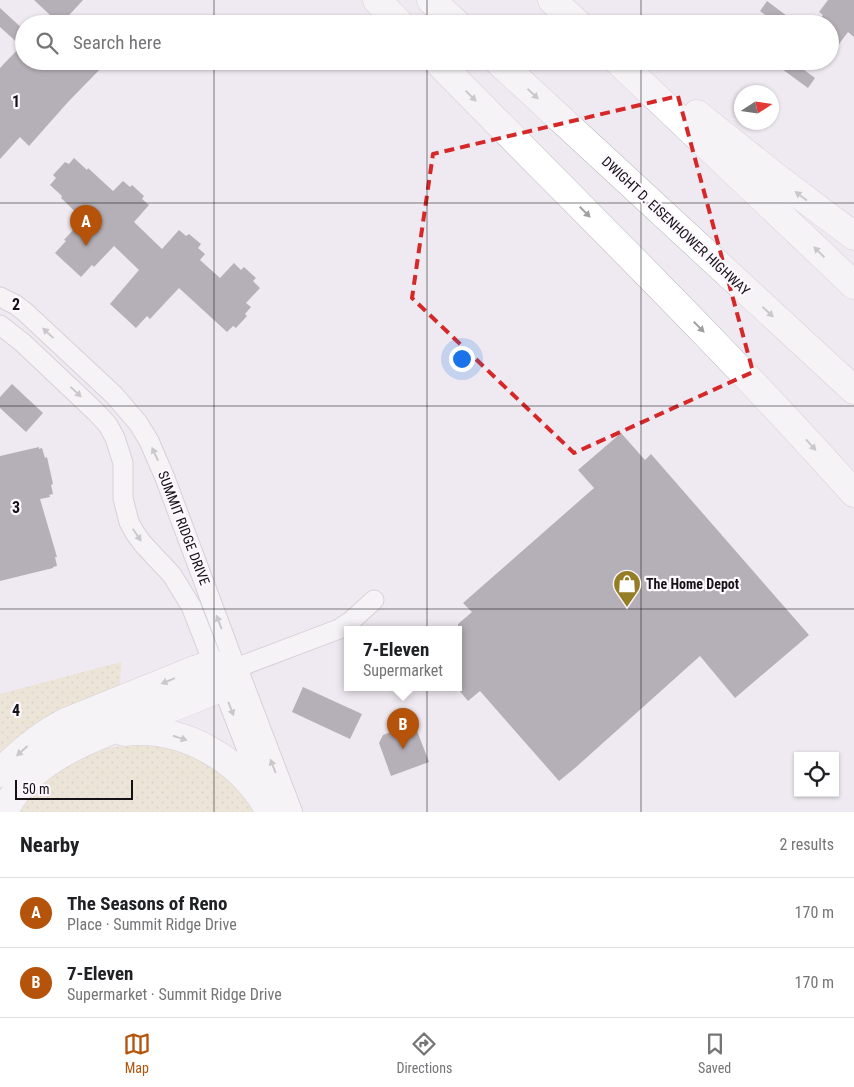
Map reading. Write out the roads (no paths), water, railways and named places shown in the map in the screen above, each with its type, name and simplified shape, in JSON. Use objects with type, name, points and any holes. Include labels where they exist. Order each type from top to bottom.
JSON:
[{"type":"main road","points":[[376,0],[391,15]]},
{"type":"main road","points":[[431,0],[447,15]]},
{"type":"main road","points":[[552,0],[568,15]]},
{"type":"main road","points":[[446,70],[786,417],[854,494]]},
{"type":"main road","name":"DWIGHT D. EISENHOWER HIGHWAY","points":[[508,70],[854,390]]},
{"type":"main road","points":[[627,70],[854,285]]},
{"type":"main road","points":[[640,70],[854,236]]},
{"type":"main road","points":[[0,773],[31,743],[54,728],[197,669],[224,673]]},
{"type":"main road","points":[[4,812],[13,797],[41,768],[60,753],[224,673]]},
{"type":"main road","points":[[82,743],[137,730],[170,734],[189,740],[208,749],[244,775],[256,788],[270,812]]},
{"type":"street","name":"SUMMIT RIDGE DRIVE","points":[[0,297],[25,312],[114,395],[138,423],[149,441],[165,478],[224,673],[270,812]]},
{"type":"street","name":"SUMMIT RIDGE DRIVE","points":[[0,325],[23,343],[96,412],[108,425],[116,438],[124,474],[124,498],[129,522],[143,544],[164,564],[183,591],[290,812]]},
{"type":"street","points":[[224,673],[338,629],[351,621],[374,600]]},
{"type":"place","name":"The Seasons of Reno","points":[[86,246]]},
{"type":"place","name":"The Home Depot","points":[[627,608]]},
{"type":"place","name":"7-Eleven","points":[[403,749]]}]
